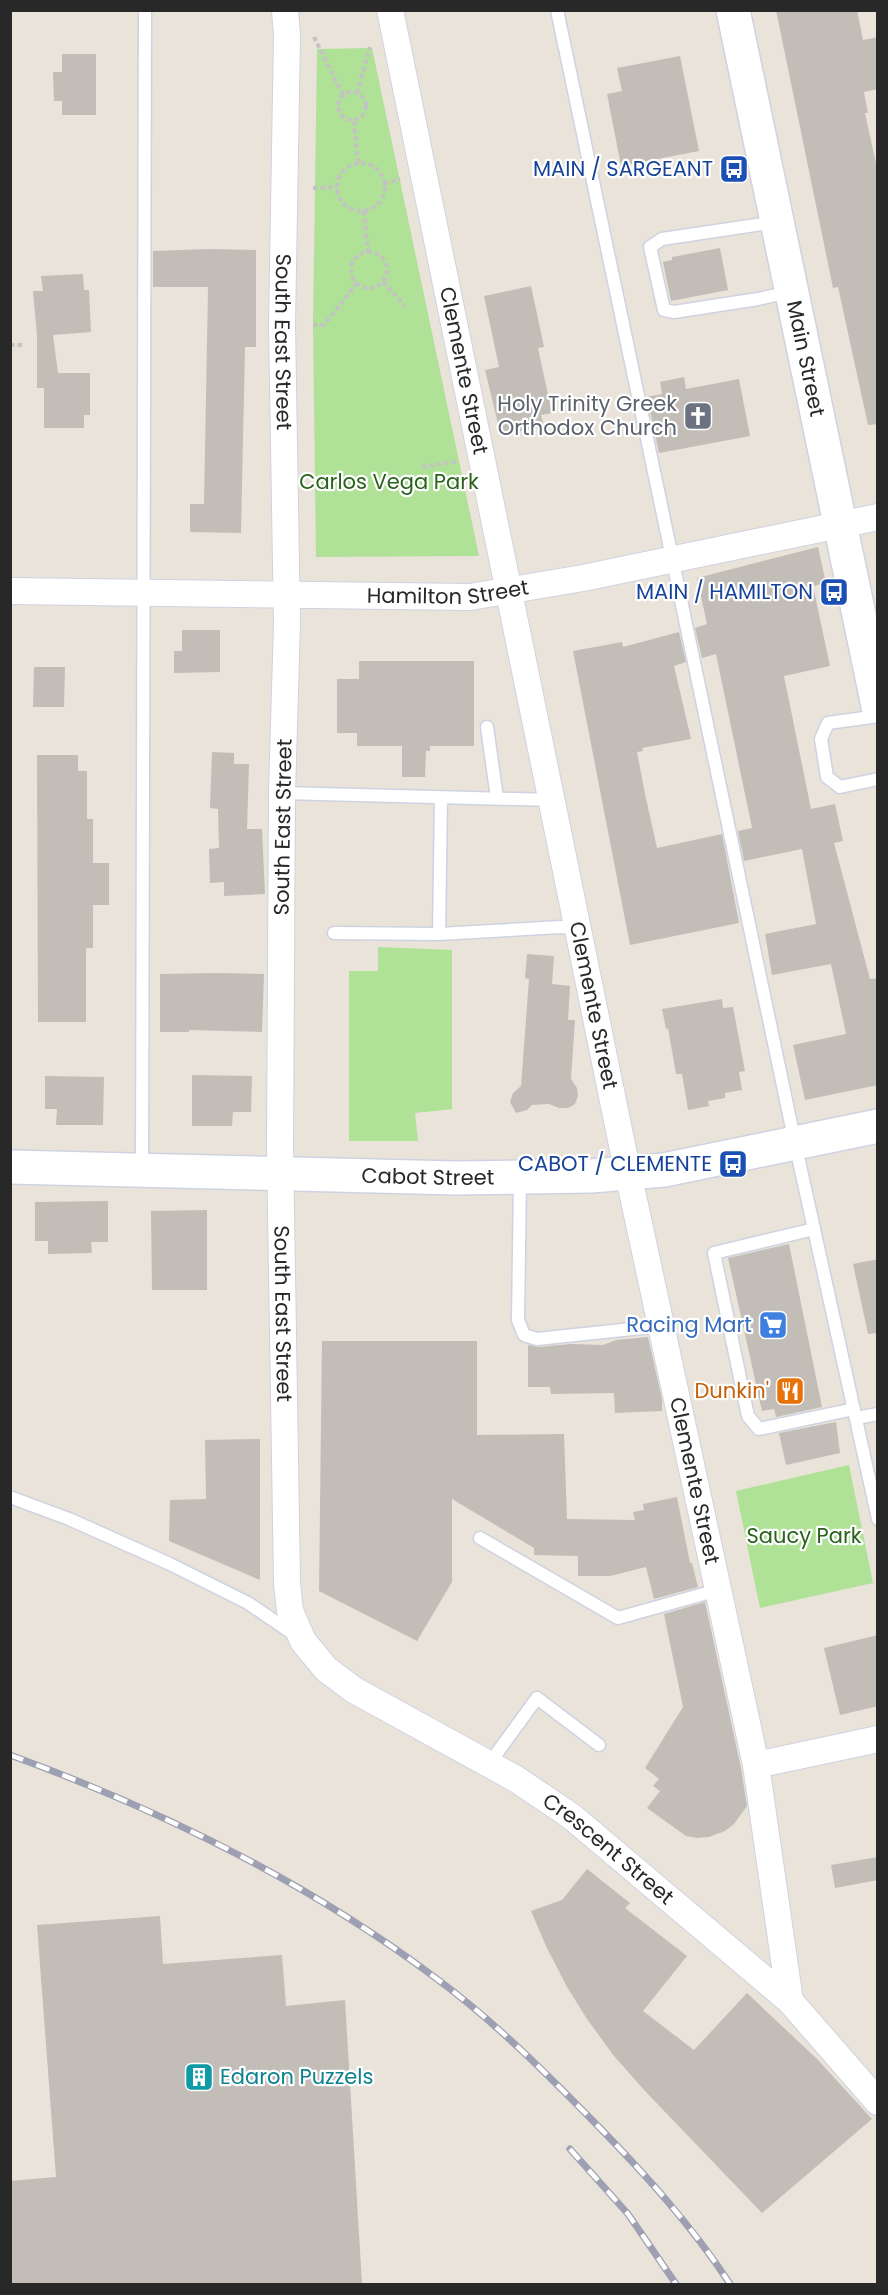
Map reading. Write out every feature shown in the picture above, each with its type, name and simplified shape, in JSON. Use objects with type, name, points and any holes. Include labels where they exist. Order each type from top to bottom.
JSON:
[{"type":"main road","name":"Main Street","points":[[733,10],[878,706]]},
{"type":"main road","name":"Cabot Street","points":[[10,1167],[456,1178],[628,1173],[664,1170],[878,1126]]},
{"type":"street","name":"South East Street","points":[[285,10],[282,325],[287,629],[282,793],[280,1136],[287,1583],[290,1611],[303,1641]]},
{"type":"street","name":"Clemente Street","points":[[390,10],[628,1173],[756,1765],[790,2001]]},
{"type":"street","name":"Hamilton Street","points":[[10,591],[470,597],[584,578],[878,517]]},
{"type":"street","name":"Crescent Street","points":[[303,1641],[326,1670],[354,1690],[516,1779],[571,1816],[790,2001],[878,2102]]},
{"type":"street","points":[[756,1765],[878,1739]]},
{"type":"lane","points":[[142,1170],[145,10]]},
{"type":"lane","points":[[557,10],[795,1143],[878,1519]]},
{"type":"lane","points":[[777,222],[662,238],[650,247],[664,310],[685,310],[758,300],[792,292]]},
{"type":"lane","points":[[878,716],[828,723],[821,739],[827,777],[840,787],[878,779]]},
{"type":"lane","points":[[487,727],[497,798]]},
{"type":"lane","points":[[282,793],[552,800]]},
{"type":"lane","points":[[439,934],[441,798]]},
{"type":"lane","points":[[334,933],[439,934],[579,928]]},
{"type":"lane","points":[[520,1177],[518,1320],[524,1335],[537,1339],[661,1326]]},
{"type":"lane","points":[[814,1229],[714,1253],[748,1416],[759,1430],[855,1413],[878,1414]]},
{"type":"lane","points":[[10,1497],[69,1519],[170,1564],[248,1603],[303,1641]]},
{"type":"lane","points":[[480,1538],[618,1618],[718,1590]]},
{"type":"lane","points":[[489,1764],[537,1698],[599,1745]]},
{"type":"path","points":[[313,35],[343,95]]},
{"type":"path","points":[[357,93],[372,42]]},
{"type":"path","points":[[357,93],[364,99],[366,108],[362,116],[354,121],[345,119],[338,112],[338,103],[343,95],[357,93]]},
{"type":"path","points":[[354,121],[358,164]]},
{"type":"path","points":[[358,164],[374,167],[380,173],[384,184],[378,204],[364,211],[349,208],[339,198],[337,187],[340,176],[344,170],[358,164]]},
{"type":"path","points":[[384,184],[402,179]]},
{"type":"path","points":[[313,188],[337,187]]},
{"type":"path","points":[[364,211],[368,252]]},
{"type":"path","points":[[368,252],[384,259],[387,271],[383,282],[373,288],[357,283],[352,273],[353,262],[368,252]]},
{"type":"path","points":[[383,282],[405,306]]},
{"type":"path","points":[[313,325],[324,325],[357,283]]},
{"type":"path","points":[[10,345],[23,345]]},
{"type":"path","points":[[422,467],[461,460]]},
{"type":"green space","name":"Carlos Vega Park","points":[[372,48],[479,556],[316,557],[313,325],[317,49]]},
{"type":"green space","points":[[378,947],[452,950],[452,1109],[415,1113],[418,1141],[349,1141],[349,971],[378,971]]},
{"type":"green space","name":"Saucy Park","points":[[849,1465],[873,1583],[760,1608],[736,1491]]},
{"type":"building","points":[[776,10],[857,10],[863,40],[878,37],[878,89],[864,92],[868,113],[865,113],[878,173],[878,424],[868,425],[838,287],[833,288]]},
{"type":"building","points":[[62,54],[96,54],[96,115],[62,115],[62,101],[54,101],[53,72],[62,72]]},
{"type":"building","points":[[680,56],[699,151],[621,166],[607,94],[622,91],[617,68]]},
{"type":"building","points":[[720,248],[728,290],[671,301],[663,262],[672,260],[672,257]]},
{"type":"building","points":[[256,250],[256,347],[245,347],[241,533],[190,532],[190,504],[204,504],[208,287],[153,287],[153,251]]},
{"type":"building","points":[[83,274],[84,290],[89,290],[91,332],[53,335],[58,373],[90,373],[90,415],[84,415],[84,428],[44,428],[44,388],[37,388],[37,336],[33,291],[43,291],[41,276]]},
{"type":"building","points":[[531,286],[544,347],[538,348],[552,413],[541,415],[544,426],[501,436],[485,370],[499,367],[484,296]]},
{"type":"building","name":"Holy Trinity Greek Orthodox Church","points":[[684,377],[686,389],[739,379],[750,436],[659,453],[647,397],[662,394],[660,382]]},
{"type":"building","points":[[818,547],[826,583],[813,586],[830,666],[784,676],[811,809],[835,804],[843,841],[834,843],[870,979],[878,978],[878,1085],[805,1100],[793,1045],[846,1034],[831,964],[772,975],[765,934],[816,924],[802,849],[744,861],[738,831],[752,828],[716,654],[702,658],[695,628],[707,624],[697,578]]},
{"type":"building","points":[[182,630],[220,630],[220,672],[174,673],[174,651],[182,651]]},
{"type":"building","points":[[679,632],[686,662],[674,666],[691,739],[642,748],[643,751],[637,752],[645,794],[657,848],[722,834],[739,923],[630,945],[573,651],[622,642],[623,647]]},
{"type":"building","points":[[359,661],[474,661],[474,746],[430,746],[430,751],[426,751],[425,777],[402,777],[402,746],[357,746],[357,733],[337,733],[337,679],[359,679]]},
{"type":"building","points":[[34,667],[65,667],[64,707],[33,707]]},
{"type":"building","points":[[212,752],[234,753],[234,764],[249,764],[247,829],[262,829],[265,894],[224,896],[224,882],[210,883],[209,849],[219,848],[218,809],[210,808]]},
{"type":"building","points":[[37,755],[78,755],[78,771],[87,771],[87,819],[93,819],[93,863],[109,863],[109,905],[93,905],[93,948],[86,948],[86,1022],[38,1022]]},
{"type":"building","points":[[527,954],[554,956],[552,984],[570,986],[568,1020],[575,1020],[571,1079],[577,1088],[578,1096],[575,1104],[568,1108],[559,1108],[549,1104],[532,1105],[527,1110],[516,1113],[510,1102],[513,1093],[521,1086],[529,979],[525,978]]},
{"type":"building","points":[[160,974],[264,974],[262,1032],[189,1030],[189,1032],[160,1032]]},
{"type":"building","points":[[722,999],[723,1008],[733,1007],[745,1071],[739,1072],[742,1090],[725,1093],[725,1098],[708,1101],[709,1106],[688,1110],[682,1074],[676,1074],[668,1028],[666,1029],[662,1009]]},
{"type":"building","points":[[192,1075],[252,1076],[251,1112],[233,1112],[232,1126],[192,1126]]},
{"type":"building","points":[[45,1076],[104,1077],[103,1125],[56,1125],[57,1109],[45,1109]]},
{"type":"building","points":[[108,1201],[108,1242],[91,1242],[92,1253],[48,1254],[48,1241],[35,1241],[35,1202]]},
{"type":"building","points":[[207,1210],[207,1290],[152,1290],[151,1211]]},
{"type":"building","points":[[789,1244],[822,1407],[776,1417],[774,1409],[762,1411],[728,1258]]},
{"type":"building","points":[[878,1259],[878,1333],[868,1334],[853,1264]]},
{"type":"building","points":[[648,1337],[662,1399],[662,1411],[615,1413],[614,1393],[551,1394],[550,1387],[528,1387],[528,1345],[538,1347],[571,1344],[603,1345],[616,1340]]},
{"type":"building","points":[[322,1341],[477,1341],[477,1435],[564,1434],[567,1519],[635,1520],[633,1512],[644,1510],[643,1504],[677,1497],[690,1563],[692,1563],[698,1587],[654,1599],[646,1567],[610,1576],[578,1576],[578,1556],[534,1555],[534,1548],[452,1499],[452,1582],[417,1641],[319,1591]]},
{"type":"building","points":[[836,1422],[840,1453],[786,1465],[779,1433]]},
{"type":"building","points":[[260,1439],[260,1580],[169,1541],[170,1500],[206,1499],[205,1440]]},
{"type":"building","points":[[705,1602],[747,1806],[734,1824],[725,1831],[709,1837],[697,1838],[686,1836],[647,1808],[660,1791],[653,1786],[659,1779],[645,1768],[683,1707],[664,1614]]},
{"type":"building","points":[[878,1635],[878,1706],[840,1715],[824,1648]]},
{"type":"building","points":[[878,1857],[878,1880],[835,1888],[831,1865]]},
{"type":"building","points":[[587,1869],[630,1903],[625,1908],[687,1956],[643,2011],[694,2050],[747,1993],[818,2060],[872,2119],[762,2213],[614,2056],[567,1987],[546,1946],[531,1911],[562,1900]]},
{"type":"building","name":"Edaron Puzzels","points":[[160,1916],[163,1964],[282,1955],[286,2006],[345,2000],[362,2284],[10,2284],[10,2181],[56,2177],[37,1925]]},
{"type":"railway","points":[[10,1755],[122,1800],[232,1852],[338,1911],[437,1979],[520,2048],[614,2143],[684,2221],[730,2284]]},
{"type":"railway","points":[[570,2149],[628,2214],[676,2284]]},
{"type":"place","name":"MAIN / SARGEANT","points":[[734,169]]},
{"type":"place","name":"Holy Trinity Greek Orthodox Church","points":[[698,416]]},
{"type":"place","name":"MAIN / HAMILTON","points":[[834,592]]},
{"type":"place","name":"CABOT / CLEMENTE","points":[[733,1164]]},
{"type":"place","name":"Racing Mart","points":[[773,1325]]},
{"type":"place","name":"Dunkin'","points":[[790,1391]]},
{"type":"place","name":"Edaron Puzzels","points":[[199,2077]]}]
